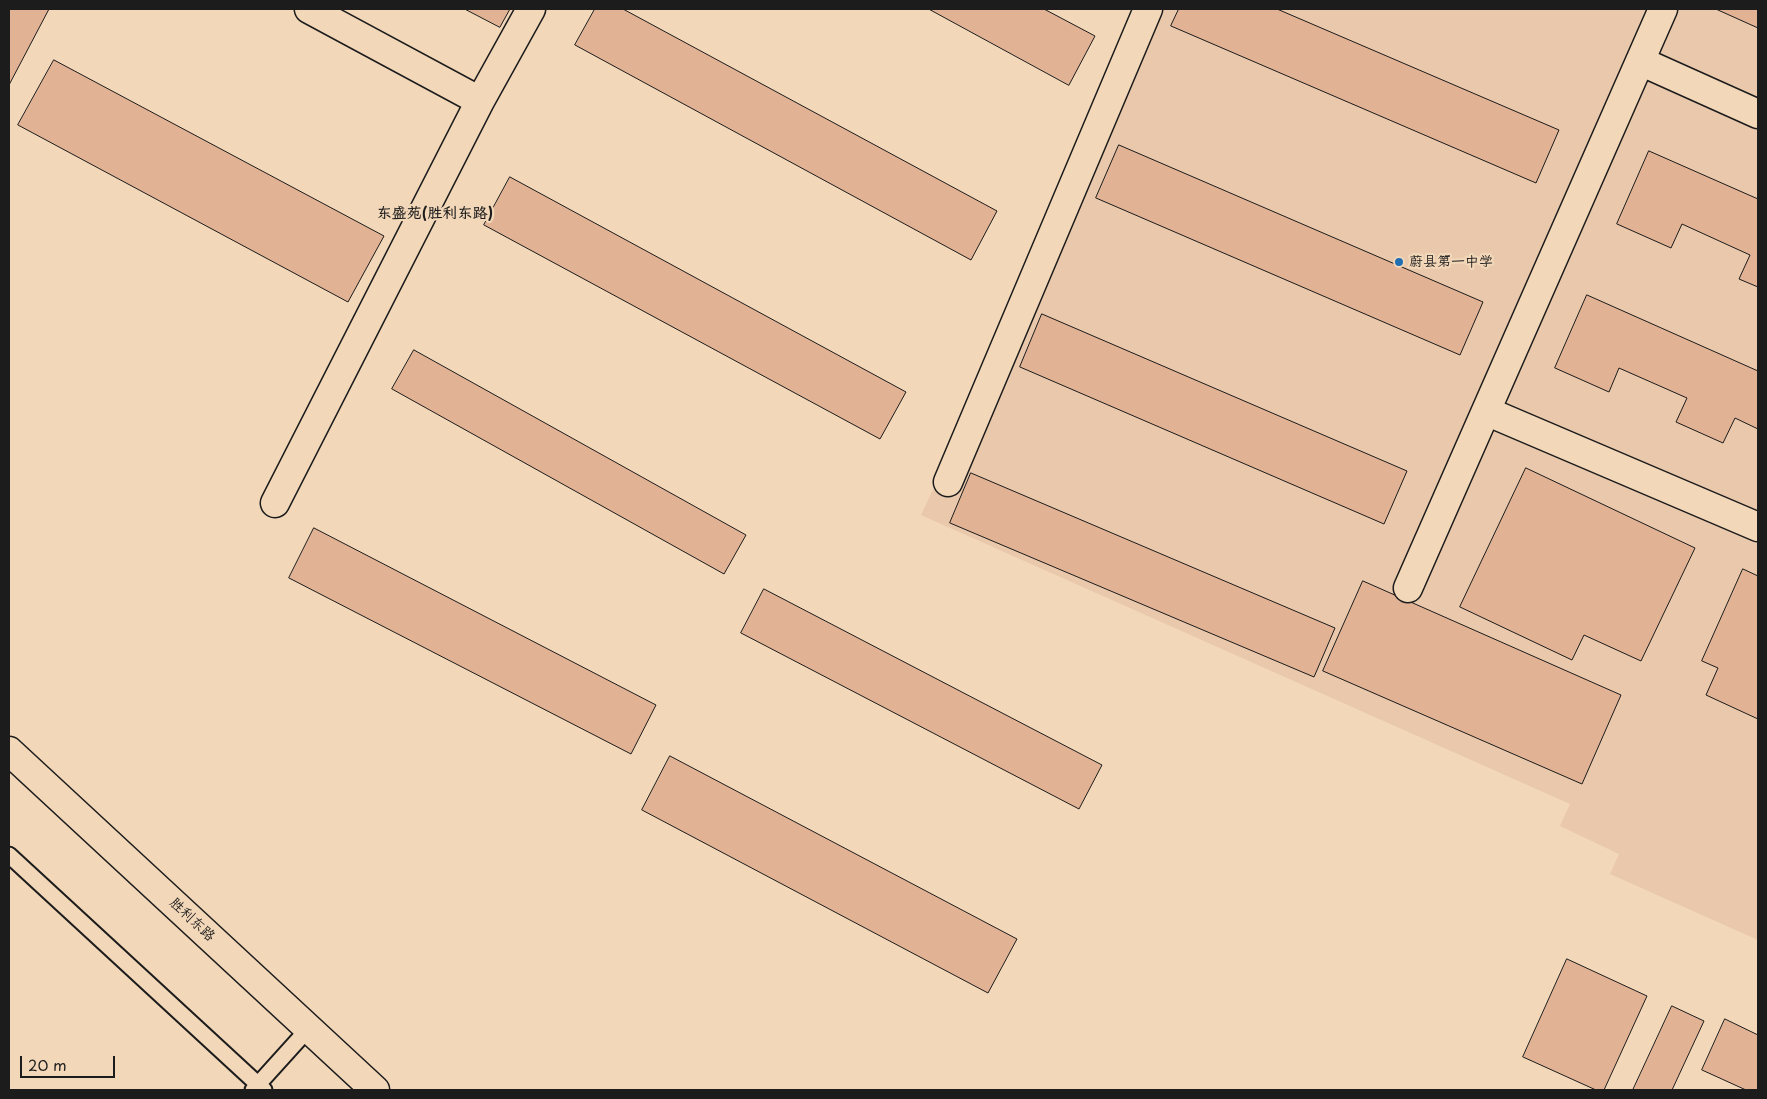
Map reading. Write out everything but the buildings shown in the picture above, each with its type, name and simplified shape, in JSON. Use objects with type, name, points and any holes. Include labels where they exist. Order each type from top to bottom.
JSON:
[{"type":"street","points":[[309,9],[480,101]]},
{"type":"street","points":[[275,503],[480,101],[531,9]]},
{"type":"street","points":[[948,482],[1148,9]]},
{"type":"street","points":[[1408,588],[1663,9]]},
{"type":"street","points":[[1640,62],[1758,114]]},
{"type":"street","points":[[1486,411],[1758,527]]},
{"type":"street","name":"胜利东路","points":[[13,759],[375,1090]]},
{"type":"lane","points":[[9,855],[259,1088],[309,1028]]},
{"type":"shaded area","name":"蔚县第一中学","points":[[1160,9],[1758,9],[1758,940],[1610,874],[1619,854],[1560,826],[1570,804],[921,515]]},
{"type":"place","name":"蔚县第一中学","points":[[1399,262]]},
{"type":"district","name":"东盛苑(胜利东路)","points":[[435,214]]}]
